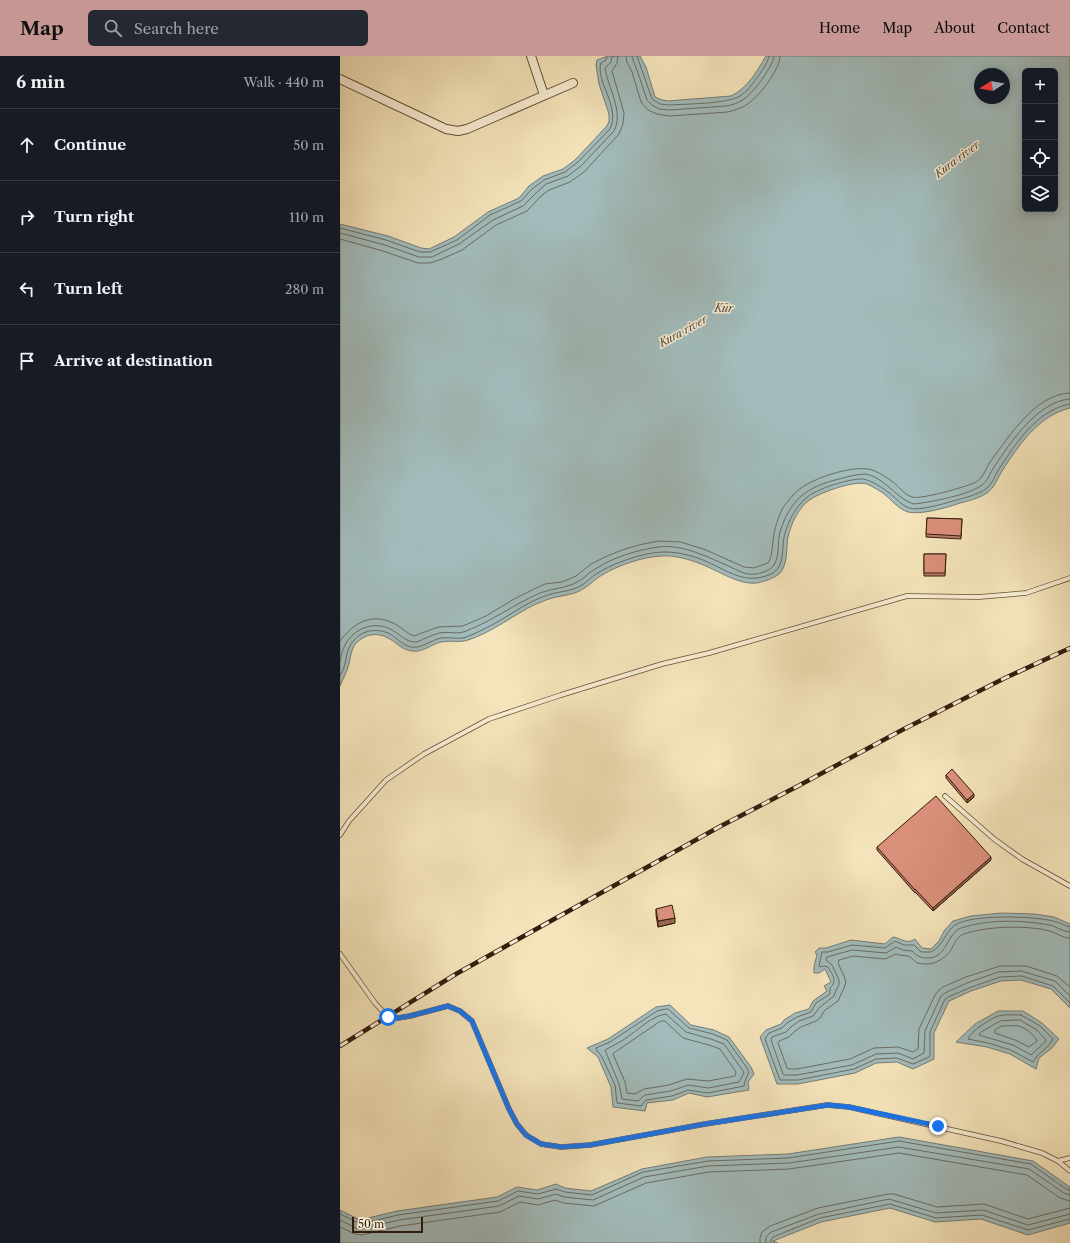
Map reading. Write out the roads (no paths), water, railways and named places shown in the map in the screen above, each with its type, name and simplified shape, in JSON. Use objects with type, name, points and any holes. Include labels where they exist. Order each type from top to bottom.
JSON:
[{"type":"street","points":[[531,56],[544,96]]},
{"type":"street","points":[[340,79],[446,129],[458,131],[467,130],[573,83]]},
{"type":"lane","points":[[340,835],[349,821],[386,780],[424,754],[489,719],[662,664],[709,653],[907,596],[979,597],[1026,593],[1070,578]]},
{"type":"lane","points":[[945,796],[994,839],[1022,859],[1070,886]]},
{"type":"lane","points":[[340,954],[375,1003],[388,1017],[398,1018],[410,1016],[448,1006],[460,1011],[472,1021],[509,1109],[517,1124],[526,1135],[541,1144],[562,1147],[590,1145],[705,1124],[828,1105],[849,1107],[1001,1141],[1042,1153],[1058,1161],[1070,1171]]},
{"type":"lane","points":[[1058,1161],[1070,1158]]},
{"type":"water","name":"Kür","points":[[640,56],[646,67],[655,97],[668,101],[731,96],[747,84],[766,56],[1070,56],[1070,408],[1048,418],[1030,433],[1015,451],[992,488],[984,495],[976,498],[940,509],[913,513],[904,511],[883,493],[867,484],[862,483],[839,487],[811,499],[799,511],[791,527],[788,537],[786,559],[781,572],[776,576],[762,582],[742,582],[701,564],[676,557],[661,556],[638,560],[609,571],[579,591],[536,604],[486,633],[465,641],[441,642],[423,650],[416,651],[405,649],[383,636],[373,635],[364,637],[353,648],[348,667],[340,686],[340,224],[388,236],[421,248],[429,249],[454,237],[488,212],[519,198],[529,186],[543,176],[563,169],[575,160],[609,122],[609,114],[599,84],[596,65],[597,60],[605,57]]},
{"type":"water","points":[[1001,913],[1034,914],[1054,917],[1070,924],[1070,1008],[1051,989],[1021,980],[1001,981],[971,991],[949,1001],[934,1033],[934,1059],[913,1069],[897,1062],[876,1063],[855,1073],[798,1084],[777,1084],[760,1037],[766,1030],[781,1024],[784,1020],[795,1013],[809,1009],[813,1001],[827,991],[824,986],[831,982],[825,969],[819,973],[814,973],[817,955],[815,952],[819,948],[826,948],[851,940],[885,944],[893,937],[907,941],[912,941],[915,939],[922,948],[931,949],[939,941],[944,931],[953,921],[971,916]]},
{"type":"water","points":[[670,1005],[691,1025],[714,1030],[729,1037],[751,1067],[754,1074],[748,1082],[749,1090],[707,1097],[689,1093],[673,1100],[647,1103],[645,1111],[613,1107],[611,1087],[598,1057],[587,1048],[608,1039],[656,1007]]},
{"type":"water","points":[[998,1011],[1023,1011],[1042,1023],[1059,1039],[1052,1048],[1039,1058],[1036,1069],[1010,1054],[987,1047],[956,1042],[975,1024]]},
{"type":"water","points":[[899,1137],[1033,1161],[1070,1187],[1070,1223],[1028,1235],[981,1219],[935,1222],[890,1208],[821,1222],[773,1241],[778,1243],[340,1243],[340,1210],[360,1220],[397,1211],[497,1197],[517,1187],[537,1190],[556,1184],[565,1188],[591,1191],[642,1169],[707,1157],[788,1154]]},
{"type":"railway","points":[[340,1046],[456,974],[719,827],[902,730],[1005,678],[1070,648]]},
{"type":"water label","name":"Kura river","points":[[957,159]]},
{"type":"water label","name":"Kura river","points":[[683,331]]}]
